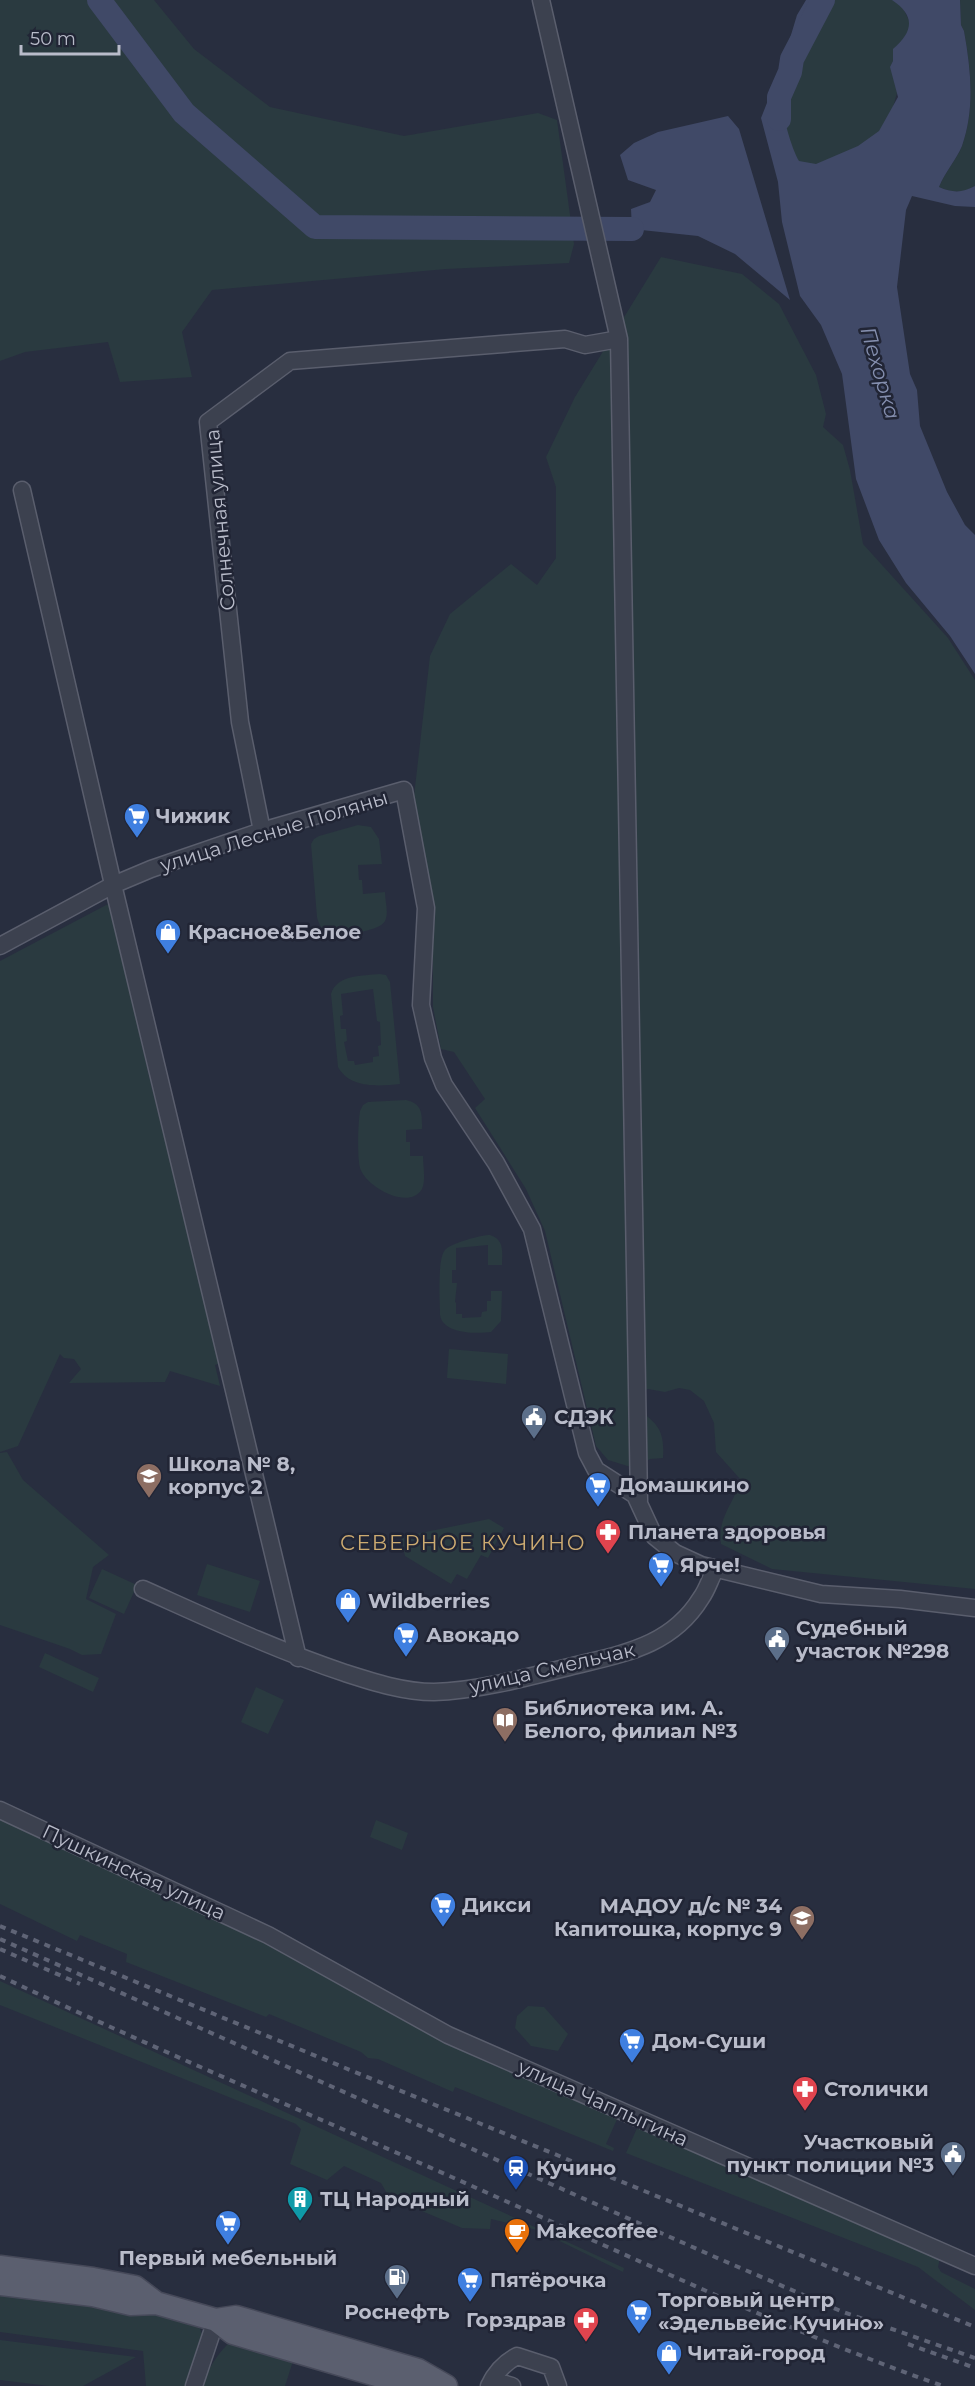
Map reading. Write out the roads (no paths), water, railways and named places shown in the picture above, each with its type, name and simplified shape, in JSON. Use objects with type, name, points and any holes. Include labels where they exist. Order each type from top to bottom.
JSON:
[{"type":"main road","points":[[0,2267],[93,2278],[135,2287],[156,2303]]},
{"type":"main road","points":[[0,2284],[93,2295],[131,2304],[156,2303],[216,2320],[233,2333],[414,2386]]},
{"type":"main road","points":[[216,2320],[236,2317],[418,2370],[446,2386]]},
{"type":"street","points":[[541,0],[619,339],[639,1501]]},
{"type":"street","name":"Солнечная улица","points":[[262,831],[240,722],[208,422],[290,361],[565,339],[585,345],[619,339]]},
{"type":"street","points":[[22,490],[113,885],[298,1658]]},
{"type":"street","name":"улица Лесные Поляны","points":[[0,946],[113,885],[151,869],[262,831],[404,790],[426,908],[421,1005],[433,1058],[444,1085],[496,1163],[532,1229],[590,1460],[596,1470],[630,1491],[639,1501],[649,1528],[661,1542],[686,1559],[715,1570]]},
{"type":"street","points":[[715,1570],[821,1594],[900,1599],[975,1608]]},
{"type":"street","name":"улица Смельчак","points":[[143,1589],[298,1658],[357,1677],[408,1689],[433,1692],[505,1681],[650,1645],[689,1614],[701,1598],[715,1570]]},
{"type":"street","name":"Пушкинская улица","points":[[0,1810],[268,1935]]},
{"type":"street","name":"улица Чаплыгина","points":[[268,1935],[448,2035],[975,2266]]},
{"type":"street","name":"улица Чаплыгина","points":[[948,2253],[975,2258]]},
{"type":"street","points":[[194,2386],[216,2320]]},
{"type":"street","points":[[512,2386],[491,2383],[508,2361],[517,2356],[551,2367],[558,2386]]},
{"type":"water","name":"Пехорка","points":[[806,0],[825,0],[792,63],[783,89],[782,105],[793,148],[799,161],[816,164],[858,146],[879,131],[898,97],[890,67],[893,61],[893,49],[905,36],[909,24],[905,12],[892,0],[960,0],[961,25],[964,31],[970,75],[969,118],[962,146],[939,187],[957,191],[975,186],[975,207],[955,206],[912,196],[906,210],[897,287],[910,374],[917,390],[920,426],[947,492],[965,525],[975,535],[975,674],[950,636],[906,583],[879,540],[856,479],[842,374],[821,325],[800,296],[782,222],[778,182],[761,118],[782,65],[797,15]]},
{"type":"water","points":[[728,116],[739,129],[790,300],[735,254],[698,236],[632,229],[631,209],[650,202],[656,190],[628,180],[620,155],[634,143],[658,132]]},
{"type":"waterway","points":[[99,0],[184,113],[315,227],[632,229]]},
{"type":"waterway","points":[[779,119],[779,97],[790,72],[792,59],[823,0]]},
{"type":"railway","points":[[0,1926],[975,2327]]},
{"type":"railway","points":[[0,1939],[715,2257],[843,2312],[975,2358]]},
{"type":"railway","points":[[0,1949],[80,1984]]},
{"type":"railway","points":[[0,1976],[720,2297],[831,2344],[943,2386]]},
{"type":"railway","points":[[908,2344],[975,2368]]},
{"type":"place","name":"Чижик","points":[[137,839]]},
{"type":"place","name":"Красное&Белое","points":[[168,955]]},
{"type":"place","name":"СДЭК","points":[[534,1440]]},
{"type":"place","name":"Школа № 8, корпус 2","points":[[149,1499]]},
{"type":"place","name":"Домашкино","points":[[598,1508]]},
{"type":"place","name":"Планета здоровья","points":[[608,1555]]},
{"type":"place","name":"Ярче!","points":[[661,1588]]},
{"type":"place","name":"Wildberries","points":[[348,1624]]},
{"type":"place","name":"Авокадо","points":[[406,1658]]},
{"type":"place","name":"Судебный участок №298","points":[[777,1662]]},
{"type":"place","name":"Библиотека им. А. Белого, филиал №3","points":[[505,1743]]},
{"type":"place","name":"Дикси","points":[[443,1928]]},
{"type":"place","name":"МАДОУ д/с № 34 Капитошка, корпус 9","points":[[802,1941]]},
{"type":"place","name":"Дом-Суши","points":[[632,2064]]},
{"type":"place","name":"Столички","points":[[805,2112]]},
{"type":"place","name":"Участковый пункт полиции №3","points":[[953,2177]]},
{"type":"place","name":"Кучино","points":[[516,2191]]},
{"type":"place","name":"ТЦ Народный","points":[[300,2222]]},
{"type":"place","name":"Первый мебельный","points":[[228,2246]]},
{"type":"place","name":"Makecoffee","points":[[517,2254]]},
{"type":"place","name":"Роснефть","points":[[397,2300]]},
{"type":"place","name":"Пятёрочка","points":[[470,2303]]},
{"type":"place","name":"Торговый центр «Эдельвейс Кучино»","points":[[639,2335]]},
{"type":"place","name":"Горздрав","points":[[586,2343]]},
{"type":"place","name":"Читай-город","points":[[669,2376]]},
{"type":"district","name":"СЕВЕРНОЕ КУЧИНО","points":[[463,1543]]}]
